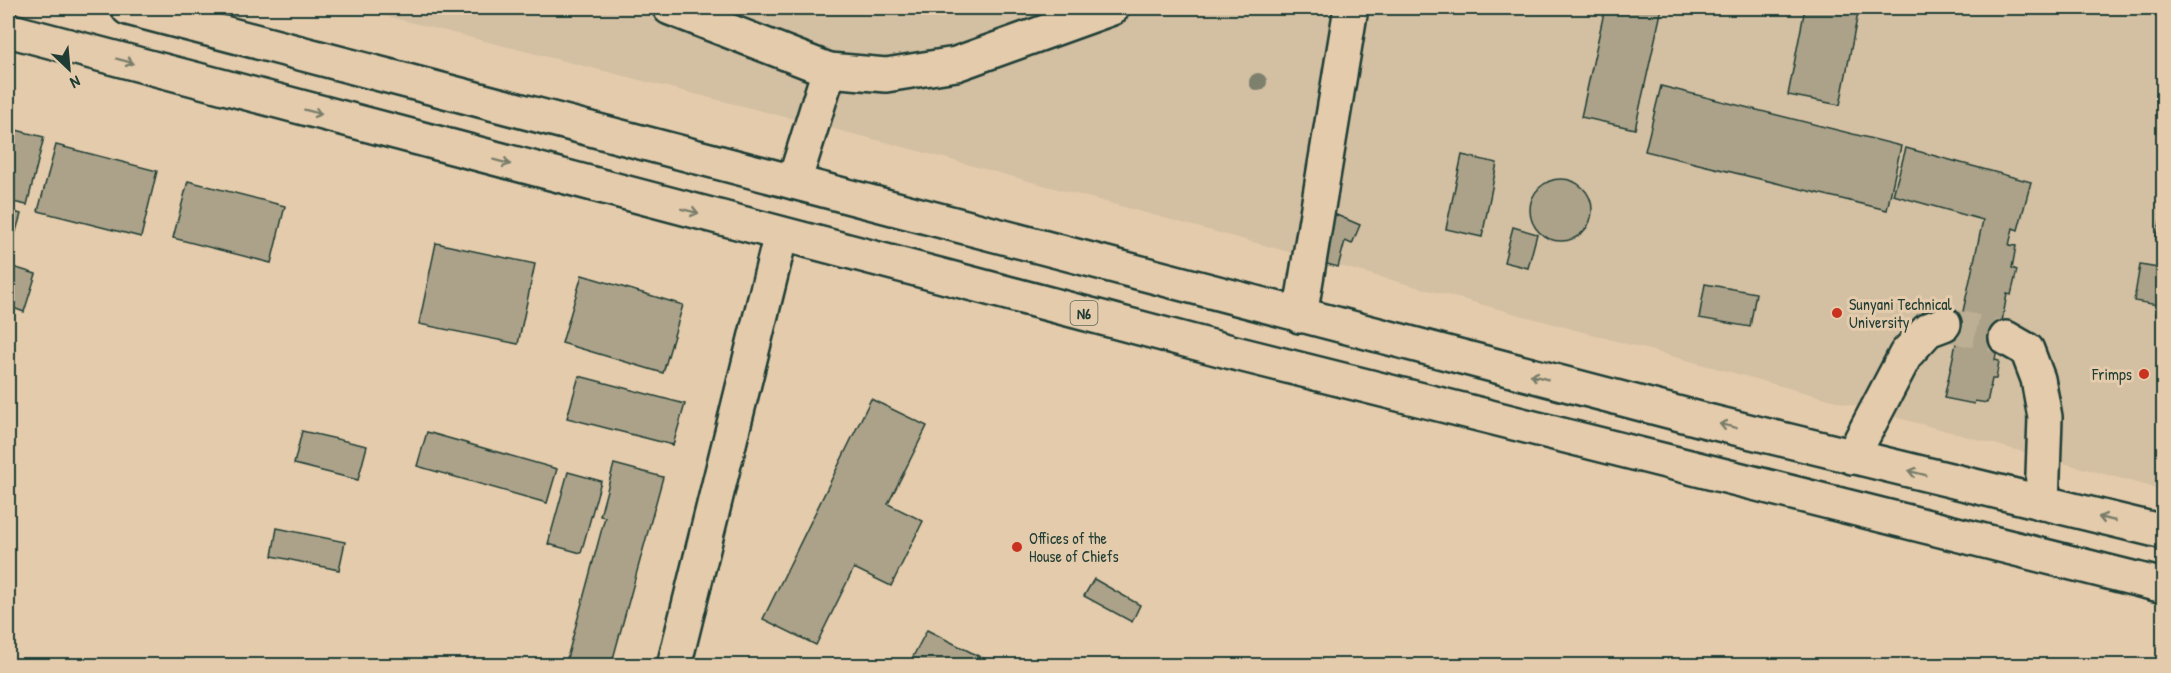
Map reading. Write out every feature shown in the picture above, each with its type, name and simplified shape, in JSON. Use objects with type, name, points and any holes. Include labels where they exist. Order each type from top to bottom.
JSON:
[{"type":"main road","points":[[128,8],[1300,316],[1852,457],[2163,532]]},
{"type":"main road","points":[[670,8],[829,70],[886,75],[956,64],[1112,8]]},
{"type":"main road","points":[[1300,316],[1351,8]]},
{"type":"main road","name":"N6","points":[[8,30],[1281,365],[2163,586]]},
{"type":"main road","points":[[794,182],[829,70]]},
{"type":"main road","points":[[674,666],[781,234]]},
{"type":"main road","points":[[1852,457],[1906,354],[1928,330],[1944,324]]},
{"type":"main road","points":[[2006,338],[2027,350],[2038,379],[2045,417],[2042,503]]},
{"type":"shaded area","name":"Sunyani Technical University","points":[[354,8],[2163,8],[2163,490],[885,142]]},
{"type":"building","points":[[1605,8],[1662,8],[1635,129],[1581,117]]},
{"type":"building","points":[[1805,8],[1859,8],[1840,105],[1788,95]]},
{"type":"building","points":[[1661,86],[1901,146],[1887,210],[1645,151]]},
{"type":"building","points":[[8,128],[44,137],[27,205],[8,201]]},
{"type":"building","points":[[56,145],[157,171],[141,237],[38,211]]},
{"type":"building","points":[[1906,148],[2031,182],[2018,230],[2013,228],[2009,245],[2016,246],[2012,268],[2017,270],[2011,295],[2007,294],[1995,360],[1999,361],[1996,379],[1992,379],[1987,403],[1975,401],[1974,404],[1944,398],[1983,220],[1893,195]]},
{"type":"building","points":[[1462,155],[1497,163],[1482,237],[1446,229]]},
{"type":"building","points":[[1561,179],[1573,181],[1583,188],[1590,198],[1592,210],[1590,222],[1583,232],[1573,239],[1561,241],[1549,239],[1539,232],[1532,222],[1530,210],[1532,198],[1539,188],[1549,181]]},
{"type":"building","points":[[188,181],[285,206],[271,263],[173,238]]},
{"type":"building","points":[[2164,206],[2164,241],[2156,239]]},
{"type":"building","points":[[8,210],[21,214],[8,259]]},
{"type":"building","points":[[1327,211],[1360,225],[1352,244],[1345,241],[1338,267],[1316,261]]},
{"type":"building","points":[[1513,227],[1537,234],[1528,268],[1504,262]]},
{"type":"building","points":[[436,243],[535,264],[518,344],[419,324]]},
{"type":"building","points":[[2140,265],[2164,269],[2164,317],[2156,315],[2158,305],[2134,301]]},
{"type":"building","points":[[10,266],[36,274],[24,312],[8,306]]},
{"type":"building","points":[[582,275],[683,305],[663,373],[562,343]]},
{"type":"building","points":[[1705,284],[1756,293],[1750,327],[1699,318]]},
{"type":"building","points":[[579,376],[685,404],[673,445],[567,418]]},
{"type":"building","points":[[871,399],[927,426],[888,504],[923,521],[891,586],[854,568],[816,645],[763,619]]},
{"type":"building","points":[[302,431],[367,446],[358,480],[294,464]]},
{"type":"building","points":[[427,432],[557,469],[547,503],[417,466]]},
{"type":"building","points":[[614,464],[663,477],[611,666],[565,666],[605,517],[600,516]]},
{"type":"building","points":[[568,472],[601,481],[581,553],[548,544]]},
{"type":"building","points":[[277,528],[345,542],[339,570],[272,556]]},
{"type":"building","points":[[1094,579],[1140,605],[1132,622],[1084,596]]},
{"type":"building","points":[[927,630],[998,666],[908,666]]},
{"type":"tunnel","points":[[1944,324],[2006,338]]},
{"type":"place","name":"Sunyani Technical University","points":[[1837,313]]},
{"type":"place","name":"Frimps","points":[[2144,374]]},
{"type":"place","name":"Offices of the House of Chiefs","points":[[1017,547]]}]
